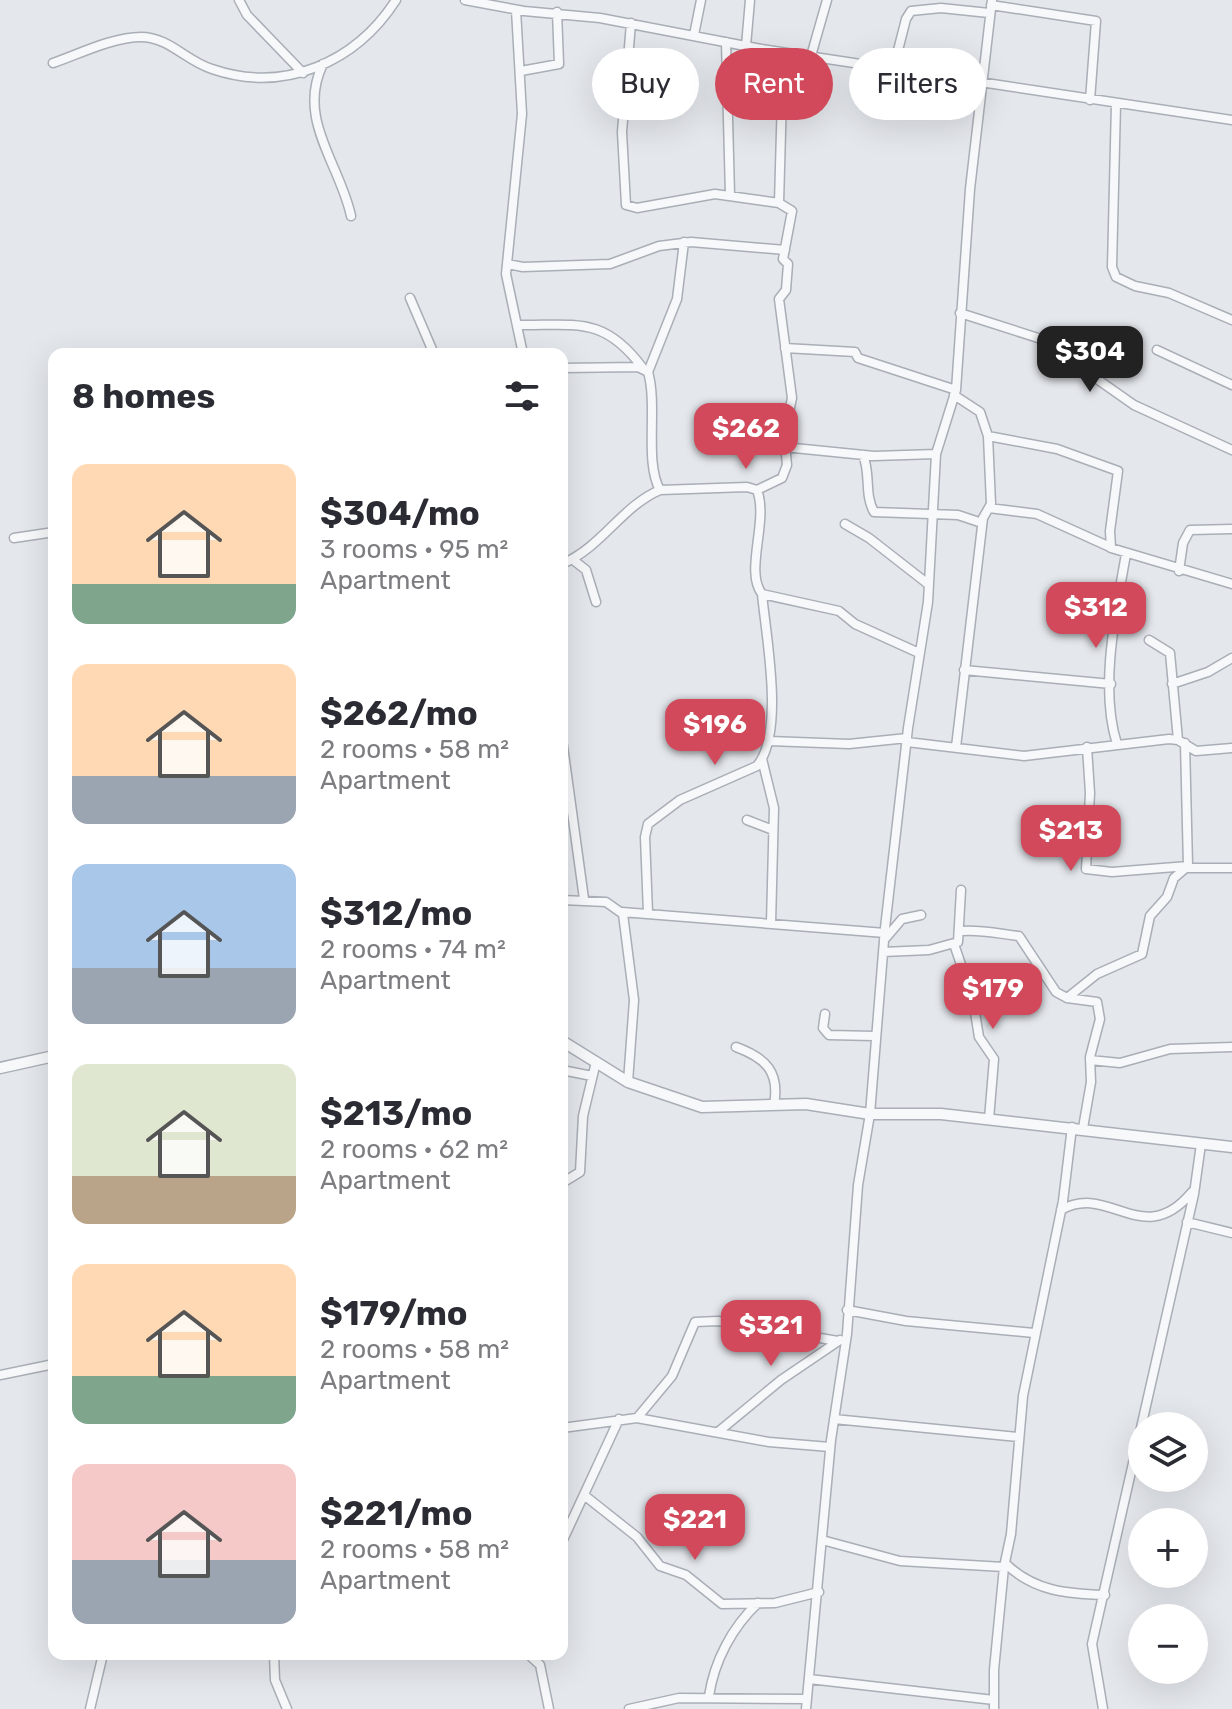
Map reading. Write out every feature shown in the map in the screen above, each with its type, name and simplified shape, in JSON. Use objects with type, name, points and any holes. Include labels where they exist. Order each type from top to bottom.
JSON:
[{"type":"street","points":[[239,0],[247,15],[303,73]]},
{"type":"street","points":[[53,63],[139,37],[164,42],[211,69],[254,76],[303,73],[372,34],[396,0]]},
{"type":"street","points":[[465,0],[631,23],[756,48]]},
{"type":"street","points":[[522,348],[507,285],[507,264],[517,189],[520,10],[525,0]]},
{"type":"street","points":[[694,35],[701,0]]},
{"type":"street","points":[[746,46],[750,0]]},
{"type":"street","points":[[813,48],[827,0]]},
{"type":"street","points":[[984,48],[991,6]]},
{"type":"street","points":[[899,48],[911,11],[991,6],[1096,21],[1090,100]]},
{"type":"street","points":[[521,71],[559,64],[557,12]]},
{"type":"street","points":[[568,561],[613,528],[642,498],[660,490],[747,487],[757,490],[785,475],[787,465],[784,447],[792,400],[779,299],[786,290],[785,250],[792,211],[779,203],[730,195],[700,194],[637,208],[626,205],[622,132],[631,23]]},
{"type":"street","points":[[726,42],[730,195]]},
{"type":"street","points":[[323,64],[315,87],[316,123],[351,216]]},
{"type":"street","points":[[986,84],[1232,120]]},
{"type":"street","points":[[1116,104],[1112,188],[1112,267],[1116,277],[1135,286],[1169,293],[1232,320]]},
{"type":"street","points":[[779,203],[781,120]]},
{"type":"street","points":[[806,1709],[830,1447],[847,1334],[859,1173],[870,1114],[884,936],[928,584],[936,454],[955,393],[976,120]]},
{"type":"street","points":[[507,264],[523,267],[610,264],[659,246],[684,242],[785,250]]},
{"type":"street","points":[[645,370],[677,299],[684,242]]},
{"type":"street","points":[[410,298],[431,348]]},
{"type":"street","points":[[960,313],[1060,345],[1077,365],[1134,405],[1231,447]]},
{"type":"street","points":[[517,325],[601,329],[626,347],[645,370],[654,405],[654,476],[660,490]]},
{"type":"street","points":[[785,348],[855,352],[857,357],[955,393],[980,412],[988,436],[989,508],[982,523],[956,747]]},
{"type":"street","points":[[1157,350],[1232,385]]},
{"type":"street","points":[[568,368],[645,370]]},
{"type":"street","points":[[988,436],[1005,436],[1065,452],[1118,471],[1110,547]]},
{"type":"street","points":[[784,447],[863,455],[936,454]]},
{"type":"street","points":[[863,455],[868,472],[868,496],[874,512],[958,515],[982,523]]},
{"type":"street","points":[[648,913],[645,837],[648,824],[680,800],[757,766],[769,741],[769,665],[762,594],[755,578],[761,509],[757,490]]},
{"type":"street","points":[[989,508],[1037,514],[1126,554],[1232,584]]},
{"type":"street","points":[[845,524],[869,538],[928,584]]},
{"type":"street","points":[[1179,571],[1183,543],[1190,530],[1232,529]]},
{"type":"street","points":[[14,538],[48,533]]},
{"type":"street","points":[[1117,744],[1111,684],[1115,623],[1126,554]]},
{"type":"street","points":[[572,559],[586,570],[596,602]]},
{"type":"street","points":[[762,594],[839,611],[855,624],[919,653]]},
{"type":"street","points":[[1067,998],[1097,974],[1142,954],[1150,916],[1167,897],[1171,883],[1187,867],[1182,742],[1170,653],[1149,640]]},
{"type":"street","points":[[1172,684],[1208,672],[1232,658]]},
{"type":"street","points":[[964,670],[1111,684]]},
{"type":"street","points":[[769,741],[849,744],[907,740],[1024,756],[1117,744],[1182,742],[1196,751],[1232,748]]},
{"type":"street","points":[[1087,747],[1090,793],[1086,869],[1095,873],[1187,867],[1232,868]]},
{"type":"street","points":[[762,759],[774,808],[771,923]]},
{"type":"street","points":[[568,783],[584,899]]},
{"type":"street","points":[[747,820],[773,830]]},
{"type":"street","points":[[883,952],[920,951],[961,940],[961,890]]},
{"type":"street","points":[[568,900],[614,904],[622,912],[634,1000],[628,1082]]},
{"type":"street","points":[[622,912],[771,923],[884,936],[902,919],[921,915]]},
{"type":"street","points":[[809,1679],[994,1704],[994,1670],[1004,1565],[1011,1534],[1019,1437],[1034,1333],[1077,1127],[1091,1082],[1090,1060],[1100,1019],[1097,1002],[1067,998],[1049,984],[1019,936],[1003,937],[984,929],[961,931]]},
{"type":"street","points":[[954,944],[973,1000],[979,1037],[994,1059],[989,1119]]},
{"type":"street","points":[[825,1014],[823,1028],[829,1035],[874,1036]]},
{"type":"street","points":[[568,1045],[628,1082],[702,1107],[806,1104],[870,1114],[930,1113],[1232,1146]]},
{"type":"street","points":[[736,1047],[753,1053],[773,1071],[777,1081],[774,1105]]},
{"type":"street","points":[[1090,1060],[1120,1063],[1170,1049],[1232,1047]]},
{"type":"street","points":[[0,1068],[48,1057]]},
{"type":"street","points":[[568,1179],[580,1172],[582,1127],[596,1062]]},
{"type":"street","points":[[568,1071],[592,1076]]},
{"type":"street","points":[[1103,1709],[1092,1644],[1187,1222],[1201,1144]]},
{"type":"street","points":[[1061,1210],[1084,1203],[1137,1215],[1161,1216],[1176,1210],[1194,1189]]},
{"type":"street","points":[[1187,1222],[1232,1233]]},
{"type":"street","points":[[847,1310],[906,1321],[1034,1333]]},
{"type":"street","points":[[637,1418],[672,1376],[695,1322],[718,1321],[838,1341]]},
{"type":"street","points":[[718,1432],[781,1380],[847,1334]]},
{"type":"street","points":[[0,1375],[48,1365]]},
{"type":"street","points":[[568,1427],[637,1418],[830,1447]]},
{"type":"street","points":[[568,1529],[619,1419]]},
{"type":"street","points":[[834,1419],[1019,1437]]},
{"type":"street","points":[[584,1495],[637,1537],[660,1566],[686,1575],[722,1604],[775,1603],[819,1592]]},
{"type":"street","points":[[822,1540],[900,1561],[1004,1565],[1026,1583],[1038,1587],[1105,1595]]},
{"type":"street","points":[[709,1696],[715,1668],[726,1645],[758,1603]]},
{"type":"street","points":[[90,1709],[102,1660]]},
{"type":"street","points":[[274,1660],[275,1680],[287,1709]]},
{"type":"street","points":[[535,1660],[540,1665]]},
{"type":"street","points":[[540,1660],[549,1709]]},
{"type":"street","points":[[629,1709],[679,1698],[709,1696],[807,1699]]}]
